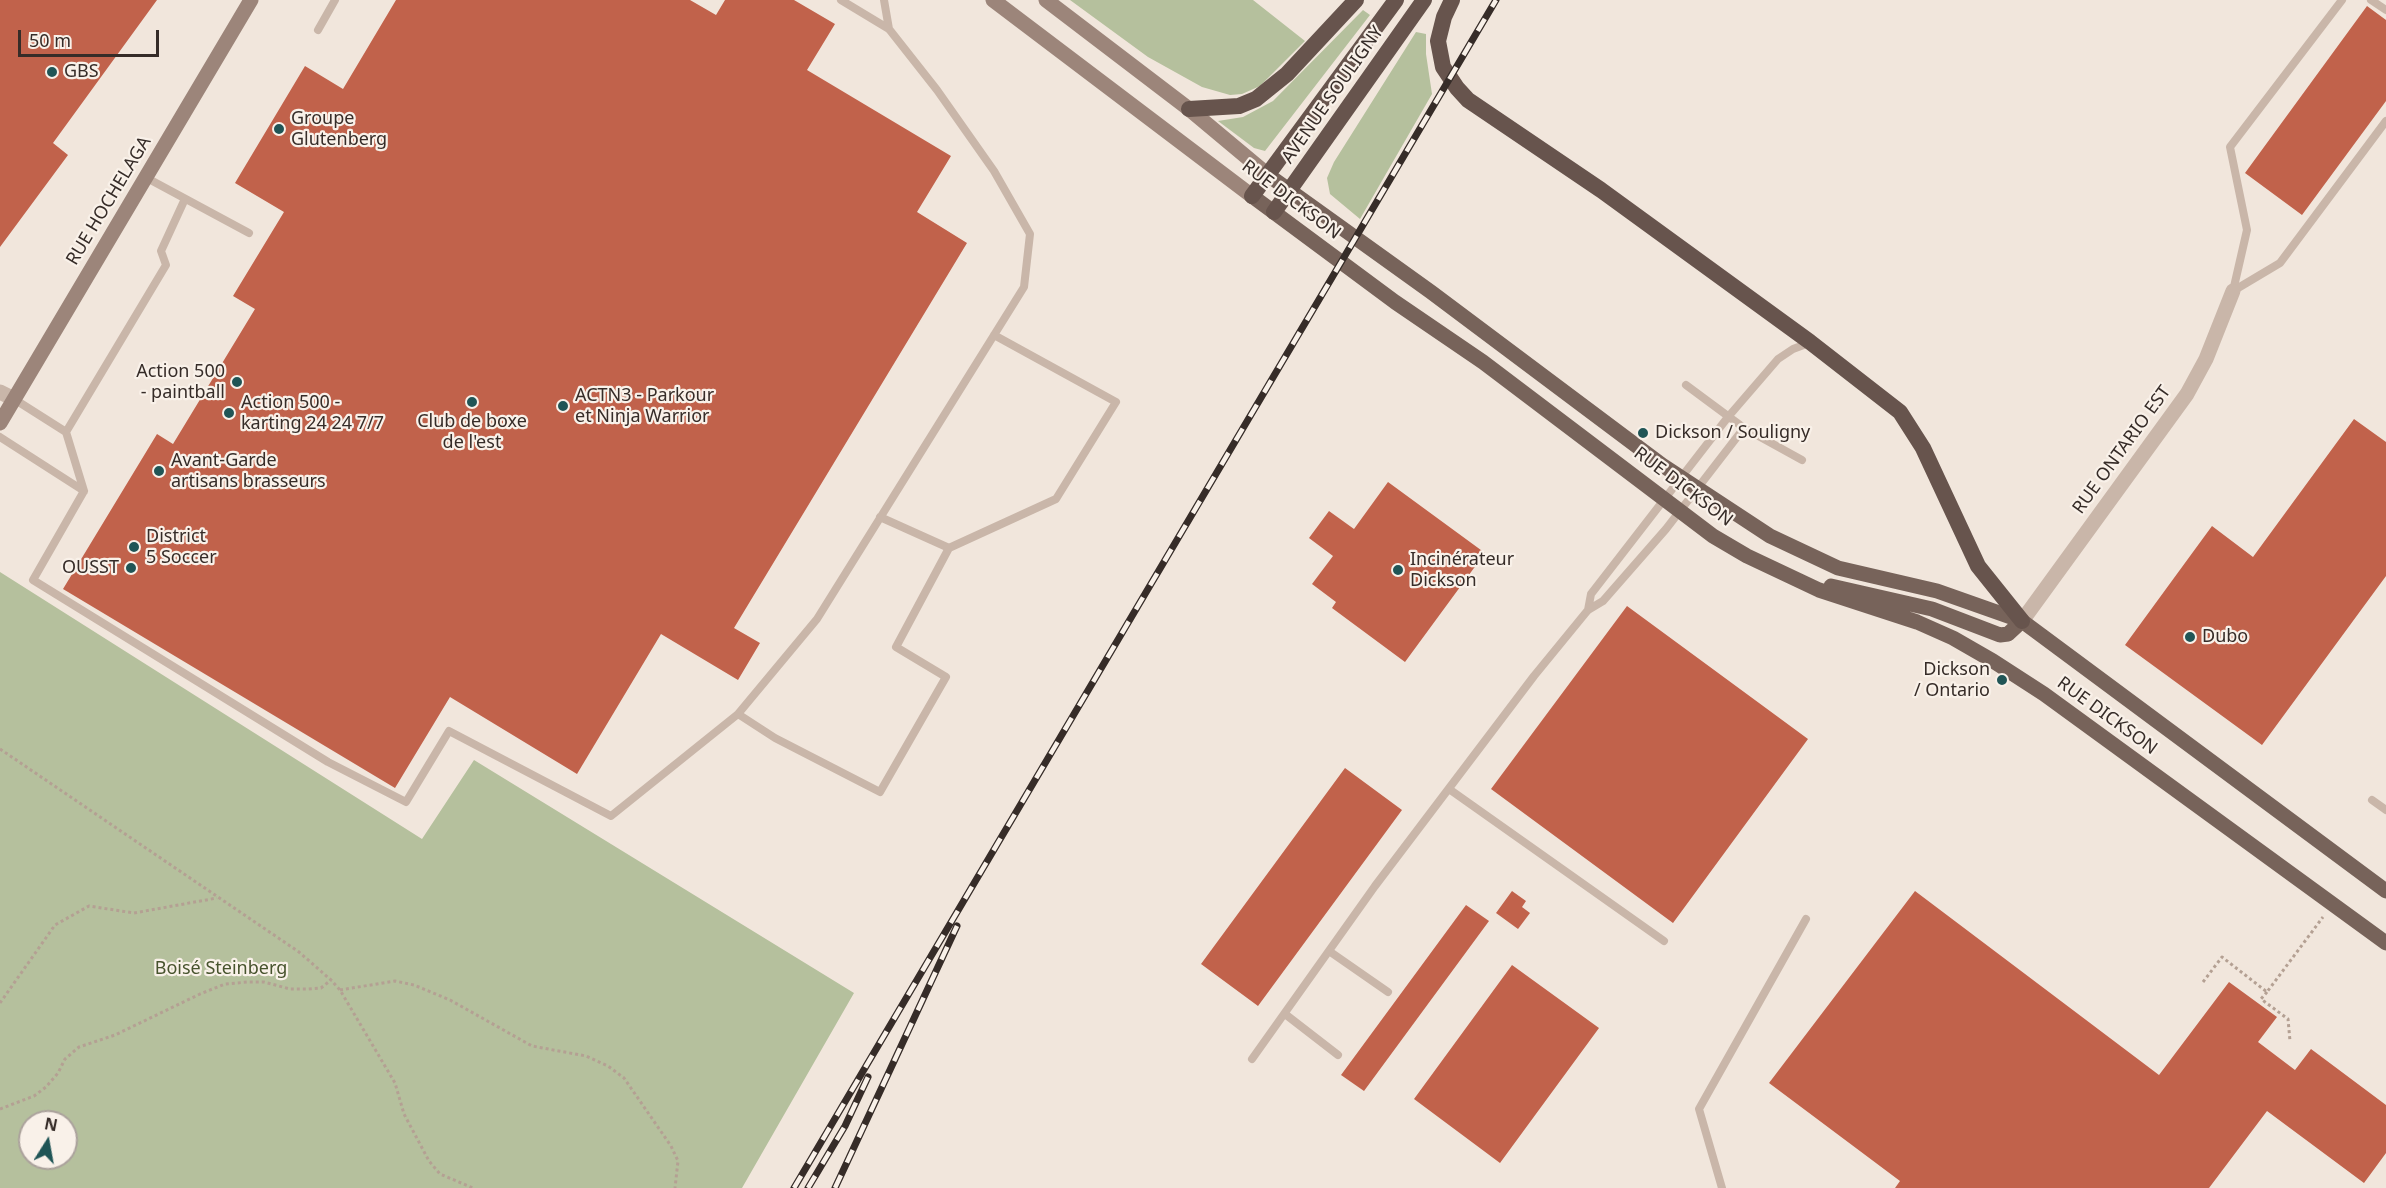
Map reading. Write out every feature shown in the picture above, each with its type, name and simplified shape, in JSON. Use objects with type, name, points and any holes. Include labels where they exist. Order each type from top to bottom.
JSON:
[{"type":"highway","points":[[1189,109],[1239,106],[1256,99],[1287,74],[1356,0]]},
{"type":"highway","name":"AVENUE SOULIGNY","points":[[1252,196],[1395,0]]},
{"type":"highway","name":"AVENUE SOULIGNY","points":[[1274,212],[1424,0]]},
{"type":"highway","points":[[1452,0],[1440,27],[1439,54],[1449,79],[1468,100],[1601,189],[1810,342],[1900,412],[1923,448],[1978,566],[2022,621]]},
{"type":"main road","name":"RUE HOCHELAGA","points":[[0,423],[251,0]]},
{"type":"main road","name":"RUE DICKSON","points":[[993,0],[1252,196],[1483,362],[1730,546],[1837,597],[1917,622],[1953,638],[1993,661],[2044,694],[2386,943]]},
{"type":"main road","name":"RUE DICKSON","points":[[1047,0],[1189,109],[1268,175],[1697,488],[1770,536],[1817,560],[1860,574],[1971,601],[2022,621],[2386,891]]},
{"type":"main road","points":[[1793,578],[1932,609],[2000,634],[2008,634],[2022,621]]},
{"type":"street","name":"RUE ONTARIO EST","points":[[2022,621],[2187,394],[2206,359],[2233,291]]},
{"type":"street","points":[[0,392],[14,399]]},
{"type":"lane","points":[[318,30],[335,0]]},
{"type":"lane","points":[[14,399],[66,432],[84,491],[33,580],[328,762],[406,802],[449,731],[610,816],[738,714],[817,619],[1024,287],[1030,234],[994,171],[938,90],[889,28],[841,0]]},
{"type":"lane","points":[[884,0],[889,28]]},
{"type":"lane","points":[[2233,291],[2247,230],[2230,147],[2342,0]]},
{"type":"lane","points":[[2371,0],[2386,10]]},
{"type":"lane","points":[[2233,291],[2280,263],[2386,121]]},
{"type":"lane","points":[[146,177],[184,201],[249,233]]},
{"type":"lane","points":[[66,432],[166,265],[161,251],[184,201]]},
{"type":"lane","points":[[738,714],[775,738],[880,792],[946,677],[896,647],[949,548],[1056,500],[1116,402],[994,335]]},
{"type":"lane","points":[[1588,610],[1591,594],[1728,417],[1778,359],[1792,349],[1810,342]]},
{"type":"lane","points":[[1686,385],[1744,428],[1802,460]]},
{"type":"lane","points":[[1252,1059],[1449,789],[1588,610],[1603,601],[1680,510],[1744,428]]},
{"type":"lane","points":[[0,437],[84,491]]},
{"type":"lane","points":[[880,517],[949,548]]},
{"type":"lane","points":[[1449,789],[1664,941]]},
{"type":"lane","points":[[2372,800],[2386,810]]},
{"type":"lane","points":[[1722,1188],[1699,1109],[1806,919]]},
{"type":"lane","points":[[1329,951],[1388,992]]},
{"type":"lane","points":[[1285,1014],[1338,1055]]},
{"type":"path","points":[[0,749],[299,952],[331,980],[340,990],[395,1083],[404,1114],[429,1161],[440,1174],[473,1188]]},
{"type":"path","points":[[0,1003],[55,925],[89,906],[134,913],[219,897]]},
{"type":"path","points":[[2290,1041],[2288,1019],[2261,999],[2324,916]]},
{"type":"path","points":[[2203,982],[2222,957],[2267,992]]},
{"type":"path","points":[[0,1109],[34,1096],[46,1087],[58,1073],[65,1059],[79,1047],[115,1035],[225,984],[264,981],[290,989],[308,989],[321,988],[331,980]]},
{"type":"path","points":[[340,990],[395,981],[414,985],[450,999],[532,1046],[586,1056],[608,1066],[630,1086],[671,1146],[678,1161],[675,1188]]},
{"type":"green space","points":[[1070,0],[1253,0],[1305,41],[1260,86],[1242,94],[1230,95],[1202,87],[1148,57]]},
{"type":"green space","points":[[1363,10],[1370,15],[1265,151],[1254,148],[1218,121],[1243,117],[1273,101]]},
{"type":"green space","points":[[1416,32],[1426,34],[1426,54],[1432,94],[1360,219],[1330,194],[1327,178],[1334,162]]},
{"type":"green space","name":"Boisé Steinberg","points":[[0,572],[422,839],[474,760],[854,993],[742,1188],[0,1188]]},
{"type":"building","name":"GBS","points":[[0,0],[157,0],[53,143],[68,155],[0,247]]},
{"type":"building","points":[[396,0],[690,0],[716,15],[725,0],[794,0],[835,24],[807,70],[951,156],[917,212],[967,243],[734,628],[760,643],[738,680],[661,634],[577,774],[450,697],[395,788],[63,589],[157,434],[173,444],[255,309],[233,296],[284,212],[235,183],[305,66],[343,89]]},
{"type":"building","points":[[2367,6],[2386,20],[2386,101],[2302,215],[2245,173]]},
{"type":"building","points":[[2354,419],[2386,442],[2386,576],[2262,745],[2125,645],[2212,526],[2253,557]]},
{"type":"building","name":"Incinérateur Dickson","points":[[1388,482],[1485,553],[1405,662],[1332,608],[1336,602],[1312,584],[1333,556],[1309,538],[1329,511],[1354,529]]},
{"type":"building","points":[[1627,606],[1808,739],[1673,923],[1491,789]]},
{"type":"building","points":[[1345,768],[1402,810],[1258,1006],[1201,964]]},
{"type":"building","points":[[1512,891],[1526,901],[1522,907],[1530,913],[1518,929],[1496,913]]},
{"type":"building","points":[[1915,891],[2159,1075],[2229,982],[2277,1017],[2258,1042],[2295,1070],[2311,1049],[2386,1105],[2386,1153],[2364,1183],[2267,1111],[2209,1188],[1895,1188],[1900,1181],[1769,1083]]},
{"type":"building","points":[[1466,905],[1489,921],[1364,1091],[1341,1075]]},
{"type":"building","points":[[1512,965],[1599,1028],[1500,1163],[1414,1099]]},
{"type":"railway","points":[[794,1188],[1496,0]]},
{"type":"railway","points":[[835,1188],[957,926]]},
{"type":"railway","points":[[808,1188],[845,1126],[868,1077]]},
{"type":"place","name":"GBS","points":[[52,72]]},
{"type":"place","name":"Groupe Glutenberg","points":[[279,129]]},
{"type":"place","name":"Action 500 - paintball","points":[[237,382]]},
{"type":"place","name":"Club de boxe de l'est","points":[[472,402]]},
{"type":"place","name":"ACTN3 - Parkour et Ninja Warrior","points":[[563,406]]},
{"type":"place","name":"Action 500 - karting 24 24 7/7","points":[[229,413]]},
{"type":"place","name":"Dickson / Souligny","points":[[1643,433]]},
{"type":"place","name":"Avant-Garde artisans brasseurs","points":[[159,471]]},
{"type":"place","name":"District 5 Soccer","points":[[134,547]]},
{"type":"place","name":"OUSST","points":[[131,568]]},
{"type":"place","name":"Incinérateur Dickson","points":[[1398,570]]},
{"type":"place","name":"Dubo","points":[[2190,637]]},
{"type":"place","name":"Dickson / Ontario","points":[[2002,680]]}]
